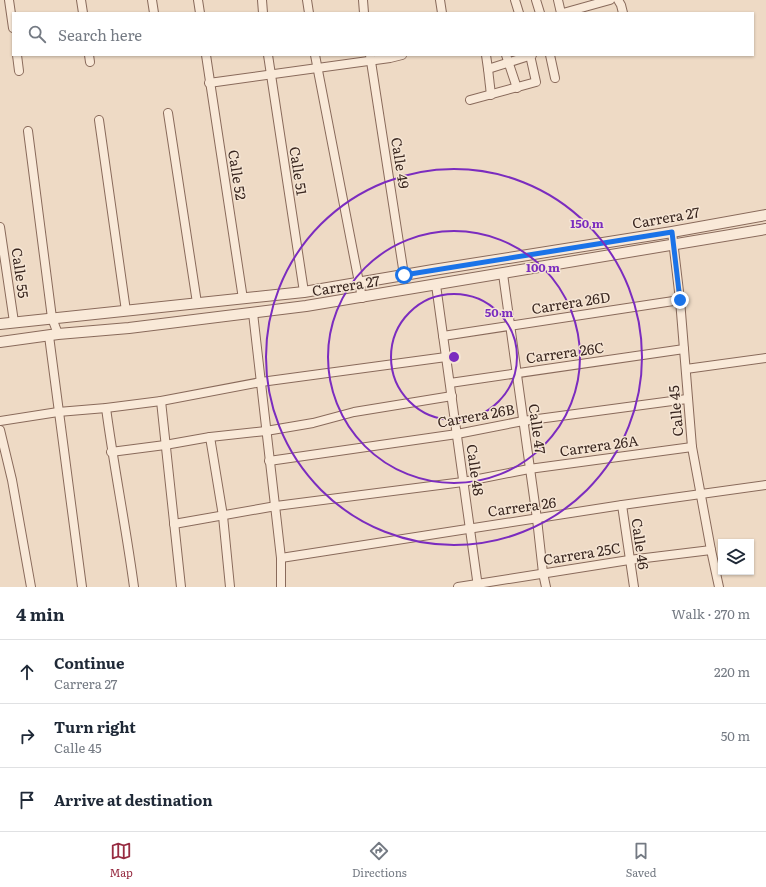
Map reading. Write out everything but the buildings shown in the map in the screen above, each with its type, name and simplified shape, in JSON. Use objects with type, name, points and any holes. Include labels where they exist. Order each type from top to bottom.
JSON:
[{"type":"street","points":[[9,0],[12,21]]},
{"type":"street","points":[[81,0],[83,12]]},
{"type":"street","points":[[152,0],[154,12]]},
{"type":"street","points":[[198,0],[200,12]]},
{"type":"street","points":[[262,0],[263,12]]},
{"type":"street","points":[[307,0],[309,12]]},
{"type":"street","points":[[363,0],[364,12]]},
{"type":"street","points":[[440,0],[442,12]]},
{"type":"street","points":[[516,0],[519,12]]},
{"type":"street","points":[[536,0],[540,12]]},
{"type":"street","points":[[558,0],[562,12]]},
{"type":"street","points":[[577,0],[580,11],[598,2],[610,0]]},
{"type":"street","points":[[618,0],[623,12]]},
{"type":"street","points":[[17,56],[19,71]]},
{"type":"street","name":"Calle 52","points":[[206,56],[209,83],[244,299]]},
{"type":"street","name":"Calle 51","points":[[268,56],[304,292]]},
{"type":"street","points":[[315,56],[362,298]]},
{"type":"street","points":[[209,83],[317,68],[370,58],[390,58],[398,56]]},
{"type":"street","points":[[486,56],[491,95]]},
{"type":"street","points":[[488,69],[507,59],[525,56]]},
{"type":"street","points":[[470,100],[536,82],[531,56]]},
{"type":"street","points":[[550,56],[555,78]]},
{"type":"street","name":"Calle 49","points":[[370,58],[404,275]]},
{"type":"street","points":[[507,59],[517,88]]},
{"type":"street","points":[[168,113],[197,304]]},
{"type":"street","points":[[99,120],[126,311]]},
{"type":"street","points":[[28,131],[52,318],[58,412],[82,587]]},
{"type":"street","name":"Carrera 27","points":[[0,324],[304,292],[672,232],[766,215]]},
{"type":"street","name":"Calle 55","points":[[0,227],[14,322]]},
{"type":"street","name":"Carrera 27","points":[[0,342],[253,313],[362,298],[766,229]]},
{"type":"street","name":"Calle 45","points":[[672,232],[680,300],[692,447],[719,587]]},
{"type":"street","name":"Calle 47","points":[[503,274],[546,587]]},
{"type":"street","name":"Calle 48","points":[[436,285],[478,585]]},
{"type":"street","name":"Carrera 26D","points":[[443,336],[680,300]]},
{"type":"street","points":[[253,313],[269,462],[276,506],[281,558],[281,587]]},
{"type":"street","name":"Carrera 26C","points":[[450,383],[684,349]]},
{"type":"street","points":[[0,421],[58,412],[161,401],[261,382],[446,357]]},
{"type":"street","points":[[686,369],[766,358]]},
{"type":"street","points":[[111,452],[210,437],[266,431],[313,423],[354,412],[452,396]]},
{"type":"street","name":"Carrera 26B","points":[[269,462],[457,434],[523,420],[687,399]]},
{"type":"street","points":[[161,401],[181,587]]},
{"type":"street","points":[[106,408],[111,452],[134,587]]},
{"type":"street","points":[[0,430],[12,480],[31,587]]},
{"type":"street","points":[[210,437],[223,516],[230,587]]},
{"type":"street","name":"Carrera 26A","points":[[174,524],[276,506],[463,482],[530,469],[692,447]]},
{"type":"street","name":"Carrera 26","points":[[281,558],[622,505],[766,485]]},
{"type":"street","name":"Calle 46","points":[[622,505],[634,587]]},
{"type":"street","name":"Carrera 25C","points":[[458,587],[629,560],[711,550]]},
{"type":"route","points":[[404,275],[672,232],[680,300]]}]
